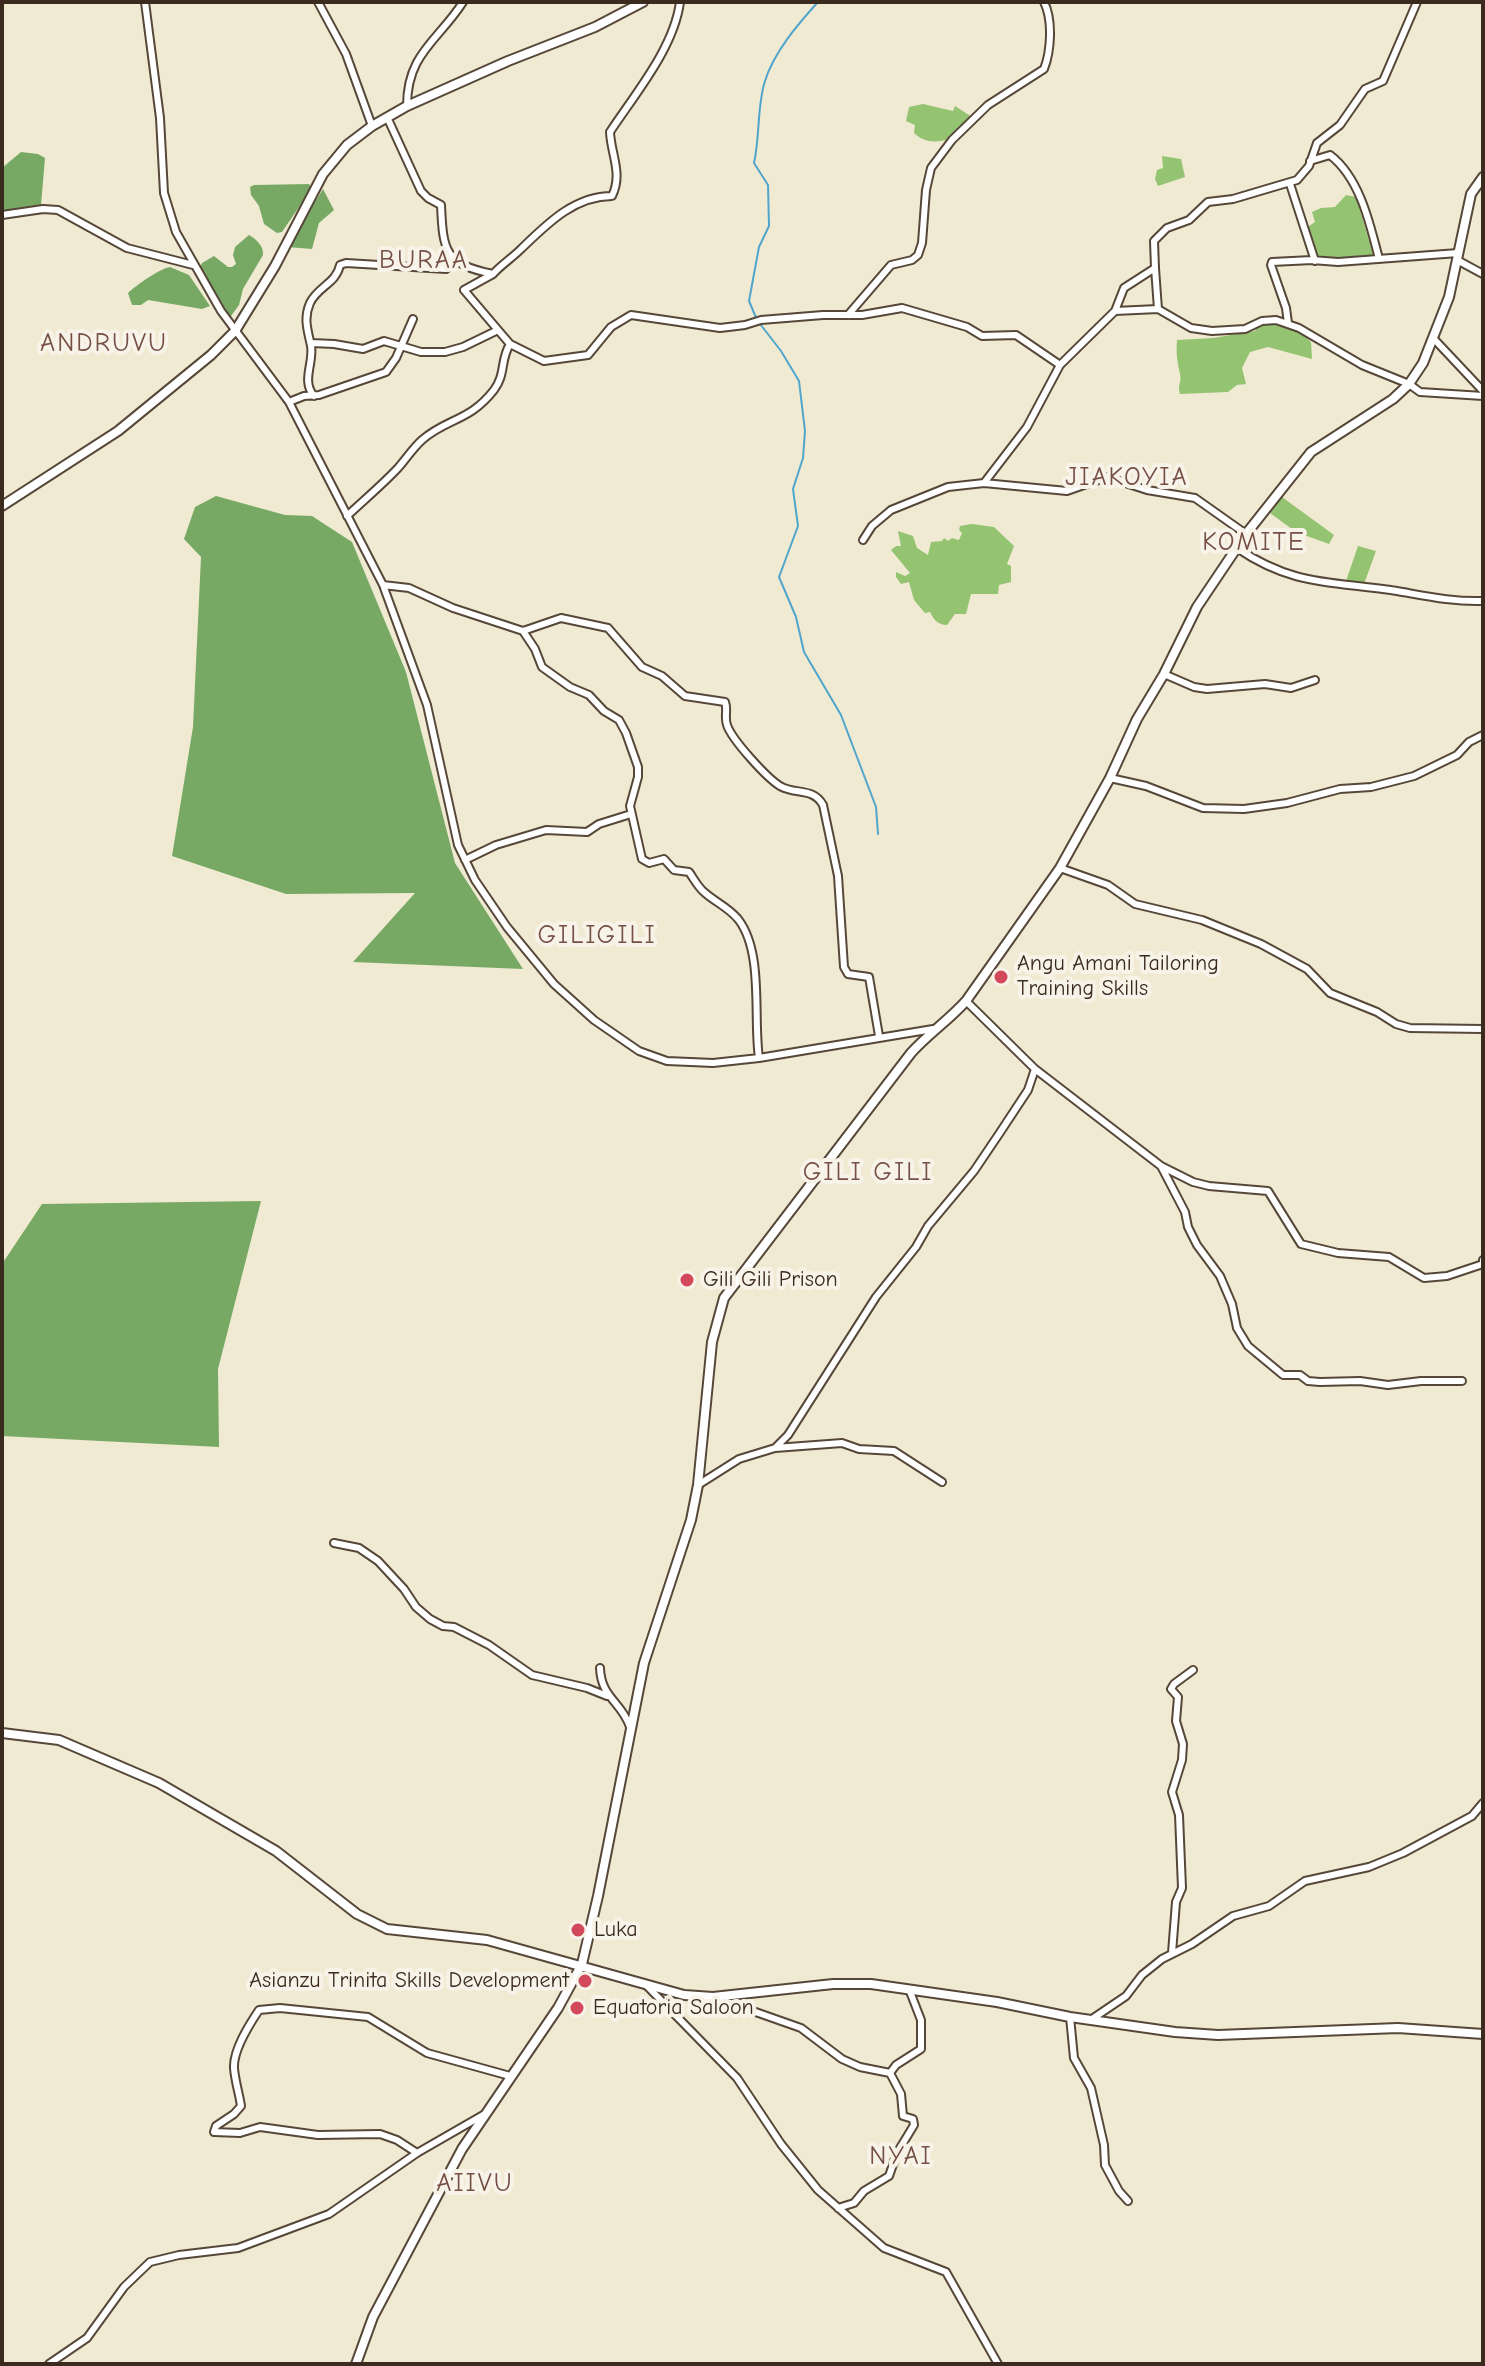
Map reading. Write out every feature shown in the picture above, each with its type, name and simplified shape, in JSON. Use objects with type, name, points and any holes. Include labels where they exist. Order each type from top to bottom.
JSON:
[{"type":"street","points":[[145,2],[160,118],[164,193],[176,232],[235,331],[289,402],[383,585],[427,705],[458,845],[475,880],[507,927],[554,984],[594,1020],[639,1051],[667,1061],[687,1063],[759,1058],[933,1029]]},
{"type":"street","points":[[318,2],[342,45],[372,126]]},
{"type":"street","points":[[407,106],[419,57],[463,2]]},
{"type":"street","points":[[2,506],[118,431],[211,355],[235,331],[275,266],[323,174],[347,145],[407,106],[595,27],[643,2]]},
{"type":"street","points":[[680,2],[672,30],[650,72],[610,132],[617,165],[617,183],[612,196],[577,203],[493,274],[464,290],[510,344],[544,361],[588,355],[611,327],[631,315],[720,328],[761,320],[902,308],[967,327],[982,336],[1016,335],[1060,365]]},
{"type":"street","points":[[848,315],[891,265],[912,260],[918,255],[931,168],[952,140],[988,105],[1044,69],[1050,17],[1044,2]]},
{"type":"street","points":[[1158,309],[1154,241],[1157,236],[1167,228],[1189,220],[1203,205],[1290,184],[1302,175],[1317,143],[1340,125],[1365,89],[1383,81],[1417,2]]},
{"type":"street","points":[[387,117],[421,191],[441,205],[444,237],[455,261],[464,268],[493,274]]},
{"type":"street","points":[[1310,161],[1330,155],[1336,160],[1358,192],[1379,259]]},
{"type":"street","points":[[356,2364],[373,2317],[445,2179],[483,2115],[558,2008],[582,1964],[644,1663],[691,1520],[698,1485],[712,1342],[724,1298],[911,1053],[966,1001],[1060,868],[1110,778],[1137,719],[1164,674],[1197,607],[1246,534],[1311,452],[1365,419],[1409,384],[1434,339],[1449,297],[1471,194],[1483,177]]},
{"type":"street","points":[[1290,184],[1315,261]]},
{"type":"street","points":[[2,215],[58,210],[127,248],[193,265]]},
{"type":"street","points":[[1288,323],[1271,263],[1458,257],[1483,274]]},
{"type":"street","points":[[314,396],[308,383],[311,343],[306,328],[310,304],[319,289],[334,279],[343,263],[438,270],[446,269],[455,261]]},
{"type":"street","points":[[984,483],[1027,427],[1060,365],[1115,311],[1124,288],[1155,268]]},
{"type":"street","points":[[1115,311],[1158,309],[1198,330],[1245,329],[1271,320],[1288,323],[1362,365],[1409,384],[1420,392],[1483,393]]},
{"type":"street","points":[[289,402],[386,372],[396,358],[413,319]]},
{"type":"street","points":[[311,343],[363,349],[384,341],[426,352],[453,351],[498,330]]},
{"type":"street","points":[[1434,339],[1483,393]]},
{"type":"street","points":[[347,516],[395,471],[422,440],[468,415],[484,402],[503,378],[510,344]]},
{"type":"street","points":[[863,540],[877,521],[905,503],[958,485],[984,483],[1067,491],[1107,477],[1116,477],[1147,490],[1195,498],[1246,534]]},
{"type":"street","points":[[1237,548],[1255,560],[1317,583],[1396,591],[1450,601],[1483,601]]},
{"type":"street","points":[[383,585],[409,588],[453,608],[523,631],[561,618],[608,628],[642,667],[662,676],[685,696],[725,702],[727,727],[777,784],[819,797],[826,813],[838,876],[844,967],[848,974],[869,977],[879,1036]]},
{"type":"street","points":[[523,631],[542,667],[570,687],[585,692],[604,711],[619,720],[638,767],[631,796],[631,814],[642,859],[649,863],[664,859],[674,870],[689,872],[702,890],[732,912],[743,927],[752,961],[759,1058]]},
{"type":"street","points":[[1164,674],[1207,689],[1265,684],[1291,688],[1315,680]]},
{"type":"street","points":[[1110,778],[1146,786],[1203,808],[1244,809],[1405,779],[1457,755],[1469,742],[1483,735]]},
{"type":"street","points":[[465,860],[496,845],[546,830],[587,832],[599,824],[631,814]]},
{"type":"street","points":[[1060,868],[1108,885],[1135,904],[1202,920],[1261,944],[1307,969],[1330,993],[1377,1012],[1396,1024],[1410,1028],[1483,1029]]},
{"type":"street","points":[[966,1001],[1035,1069],[1161,1166],[1193,1182],[1209,1186],[1268,1191],[1297,1240],[1306,1246],[1338,1253],[1389,1257],[1424,1278],[1447,1276],[1483,1264],[1483,1260]]},
{"type":"street","points":[[775,1448],[800,1418],[876,1297],[916,1247],[928,1226],[974,1171],[1028,1090],[1035,1069]]},
{"type":"street","points":[[1161,1166],[1185,1212],[1197,1245],[1220,1276],[1232,1304],[1237,1328],[1248,1346],[1283,1375],[1300,1375],[1308,1381],[1360,1381],[1388,1385],[1462,1381]]},
{"type":"street","points":[[698,1485],[739,1459],[775,1448],[842,1443],[859,1449],[894,1451],[942,1482]]},
{"type":"street","points":[[334,1543],[351,1545],[366,1552],[391,1574],[423,1614],[443,1626],[454,1627],[489,1645],[532,1675],[607,1696],[623,1709],[630,1727]]},
{"type":"street","points":[[600,1668],[600,1678],[607,1696]]},
{"type":"street","points":[[1172,1953],[1176,1902],[1182,1888],[1179,1815],[1172,1792],[1182,1760],[1183,1744],[1176,1721],[1178,1697],[1171,1689],[1193,1670]]},
{"type":"street","points":[[2,1733],[59,1740],[159,1783],[276,1851],[357,1914],[387,1929],[487,1940],[582,1964],[684,1995],[713,1997],[833,1984],[871,1984],[997,2002],[1136,2027],[1218,2035],[1384,2028],[1483,2034]]},
{"type":"street","points":[[1092,2019],[1126,1996],[1142,1975],[1172,1953],[1192,1944],[1233,1916],[1269,1906],[1305,1881],[1369,1867],[1403,1853],[1472,1816],[1483,1803]]},
{"type":"street","points":[[646,1984],[737,2078],[798,2167],[838,2208],[892,2253],[946,2272],[998,2364]]},
{"type":"street","points":[[890,2073],[896,2065],[921,2049],[921,2020],[909,1989]]},
{"type":"street","points":[[713,1997],[801,2028],[842,2059],[860,2067],[890,2073]]},
{"type":"street","points":[[417,2153],[397,2140],[380,2134],[318,2135],[260,2127],[240,2133],[214,2132],[216,2126],[241,2106],[234,2064],[237,2047],[246,2037],[259,2010],[280,2008],[368,2017],[434,2056],[510,2076]]},
{"type":"street","points":[[1070,2017],[1074,2058],[1091,2088],[1104,2145],[1105,2165],[1128,2201]]},
{"type":"street","points":[[838,2208],[854,2203],[864,2191],[889,2176],[897,2153],[914,2125],[913,2119],[903,2116],[901,2094],[890,2073]]},
{"type":"street","points":[[49,2364],[87,2338],[124,2287],[150,2262],[238,2248],[316,2219],[365,2191],[417,2153],[483,2115]]},
{"type":"green space","points":[[923,104],[953,111],[955,106],[972,117],[961,125],[963,134],[944,140],[926,140],[914,133],[915,125],[906,121],[909,107]]},
{"type":"green space","points":[[21,152],[45,158],[41,205],[2,211],[2,168]]},
{"type":"green space","points":[[1162,156],[1181,159],[1185,177],[1158,186],[1155,179],[1157,170],[1163,168]]},
{"type":"green space","points":[[309,184],[312,188],[282,232],[277,233],[264,224],[250,187]]},
{"type":"green space","points":[[323,189],[334,210],[319,223],[312,249],[287,247]]},
{"type":"green space","points":[[1346,195],[1356,197],[1374,257],[1315,255],[1305,229],[1315,222],[1312,212],[1335,207]]},
{"type":"green space","points":[[249,235],[261,246],[263,255],[243,289],[239,305],[231,316],[227,316],[200,267],[214,256],[232,267],[236,264],[233,255],[235,247]]},
{"type":"green space","points":[[170,267],[189,275],[210,306],[202,309],[148,300],[141,305],[132,305],[128,293]]},
{"type":"green space","points":[[1272,321],[1299,331],[1311,342],[1312,359],[1268,347],[1250,352],[1242,368],[1246,384],[1237,385],[1228,392],[1180,394],[1177,340],[1255,331],[1259,323]]},
{"type":"green space","points":[[216,496],[285,515],[312,516],[352,542],[406,672],[455,863],[523,969],[353,962],[415,893],[286,894],[172,856],[193,727],[201,557],[184,539],[195,507]]},
{"type":"green space","points":[[1282,497],[1334,535],[1329,544],[1296,532],[1270,513]]},
{"type":"green space","points":[[960,526],[994,527],[1014,546],[1007,564],[1011,566],[1011,582],[999,585],[998,594],[971,594],[966,614],[955,614],[947,625],[941,624],[930,612],[925,613],[914,600],[909,582],[901,584],[896,577],[896,572],[905,576],[910,573],[891,550],[901,546],[898,531],[913,536],[917,548],[928,555],[931,542],[944,538],[948,541],[952,538],[959,540],[962,533]]},
{"type":"green space","points":[[1358,546],[1376,551],[1364,584],[1346,581]]},
{"type":"green space","points":[[261,1201],[218,1369],[219,1447],[2,1436],[2,1264],[42,1204]]},
{"type":"waterway","points":[[818,2],[780,49],[762,90],[754,163],[768,185],[769,226],[759,247],[749,301],[757,320],[799,381],[805,431],[803,458],[793,489],[798,526],[779,577],[796,617],[804,652],[841,715],[876,807],[878,834]]},
{"type":"place","name":"Angu Amani Tailoring Training Skills","points":[[1001,977]]},
{"type":"place","name":"Gili Gili Prison","points":[[687,1280]]},
{"type":"place","name":"Luka","points":[[578,1930]]},
{"type":"place","name":"Asianzu Trinita Skills Development","points":[[585,1981]]},
{"type":"place","name":"Equatoria Saloon","points":[[577,2008]]},
{"type":"district","name":"BURAA","points":[[424,261]]},
{"type":"district","name":"ANDRUVU","points":[[104,344]]},
{"type":"district","name":"JIAKOYIA","points":[[1127,478]]},
{"type":"district","name":"KOMITE","points":[[1254,543]]},
{"type":"district","name":"GILIGILI","points":[[597,936]]},
{"type":"district","name":"GILI GILI","points":[[868,1173]]},
{"type":"district","name":"NYAI","points":[[901,2157]]},
{"type":"district","name":"AIIVU","points":[[475,2184]]}]
